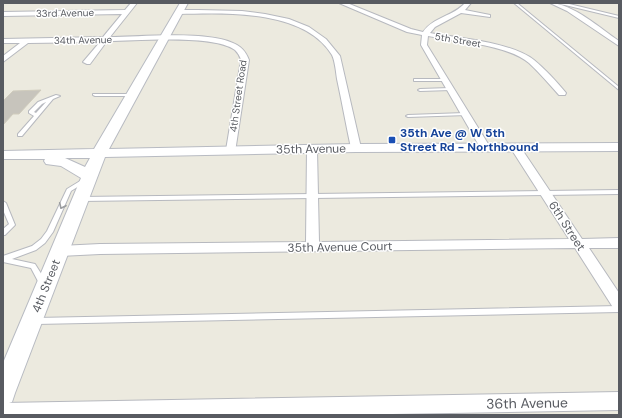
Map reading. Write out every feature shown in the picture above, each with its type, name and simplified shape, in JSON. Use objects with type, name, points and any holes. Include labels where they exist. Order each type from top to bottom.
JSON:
[{"type":"main road","name":"4th Street","points":[[3,393],[99,153],[181,7]]},
{"type":"main road","name":"35th Avenue","points":[[8,155],[356,148],[619,146]]},
{"type":"main road","points":[[8,155],[18,161],[64,162],[79,169],[88,178]]},
{"type":"street","points":[[87,62],[134,3]]},
{"type":"street","name":"5th Street","points":[[342,3],[403,29],[495,46],[519,54],[531,61],[562,93]]},
{"type":"street","points":[[468,3],[461,11],[433,26],[424,34],[424,45],[485,147]]},
{"type":"street","points":[[553,3],[569,10],[619,44]]},
{"type":"street","points":[[181,7],[266,16],[294,24],[322,39],[336,56],[356,148]]},
{"type":"street","points":[[461,11],[488,16]]},
{"type":"street","name":"33rd Avenue","points":[[3,14],[127,12]]},
{"type":"street","name":"34th Avenue","points":[[3,41],[163,39]]},
{"type":"street","name":"4th Street Road","points":[[163,39],[212,40],[231,45],[242,52],[245,60],[231,150]]},
{"type":"street","points":[[3,60],[26,41]]},
{"type":"street","name":"6th Street","points":[[515,147],[619,306]]},
{"type":"street","points":[[312,149],[313,247]]},
{"type":"street","name":"35th Avenue Court","points":[[60,251],[619,243]]},
{"type":"street","name":"36th Avenue","points":[[3,412],[619,401]]},
{"type":"lane","points":[[515,3],[619,89]]},
{"type":"lane","points":[[553,3],[565,4],[619,17]]},
{"type":"lane","points":[[415,80],[444,80]]},
{"type":"lane","points":[[420,90],[450,89]]},
{"type":"lane","points":[[95,95],[132,95]]},
{"type":"lane","points":[[20,135],[52,98],[58,96]]},
{"type":"lane","points":[[408,116],[465,114]]},
{"type":"lane","points":[[3,259],[34,248],[43,241],[50,232],[69,190],[88,178]]},
{"type":"lane","points":[[80,199],[619,192]]},
{"type":"lane","points":[[3,234],[12,225],[4,210]]},
{"type":"lane","points":[[3,259],[33,266],[46,287]]},
{"type":"lane","points":[[32,321],[619,309]]},
{"type":"building","points":[[41,90],[19,114],[13,114],[3,125],[3,101],[13,91]]},
{"type":"place","name":"35th Ave @ W 5th Street Rd - Northbound","points":[[392,140]]}]
